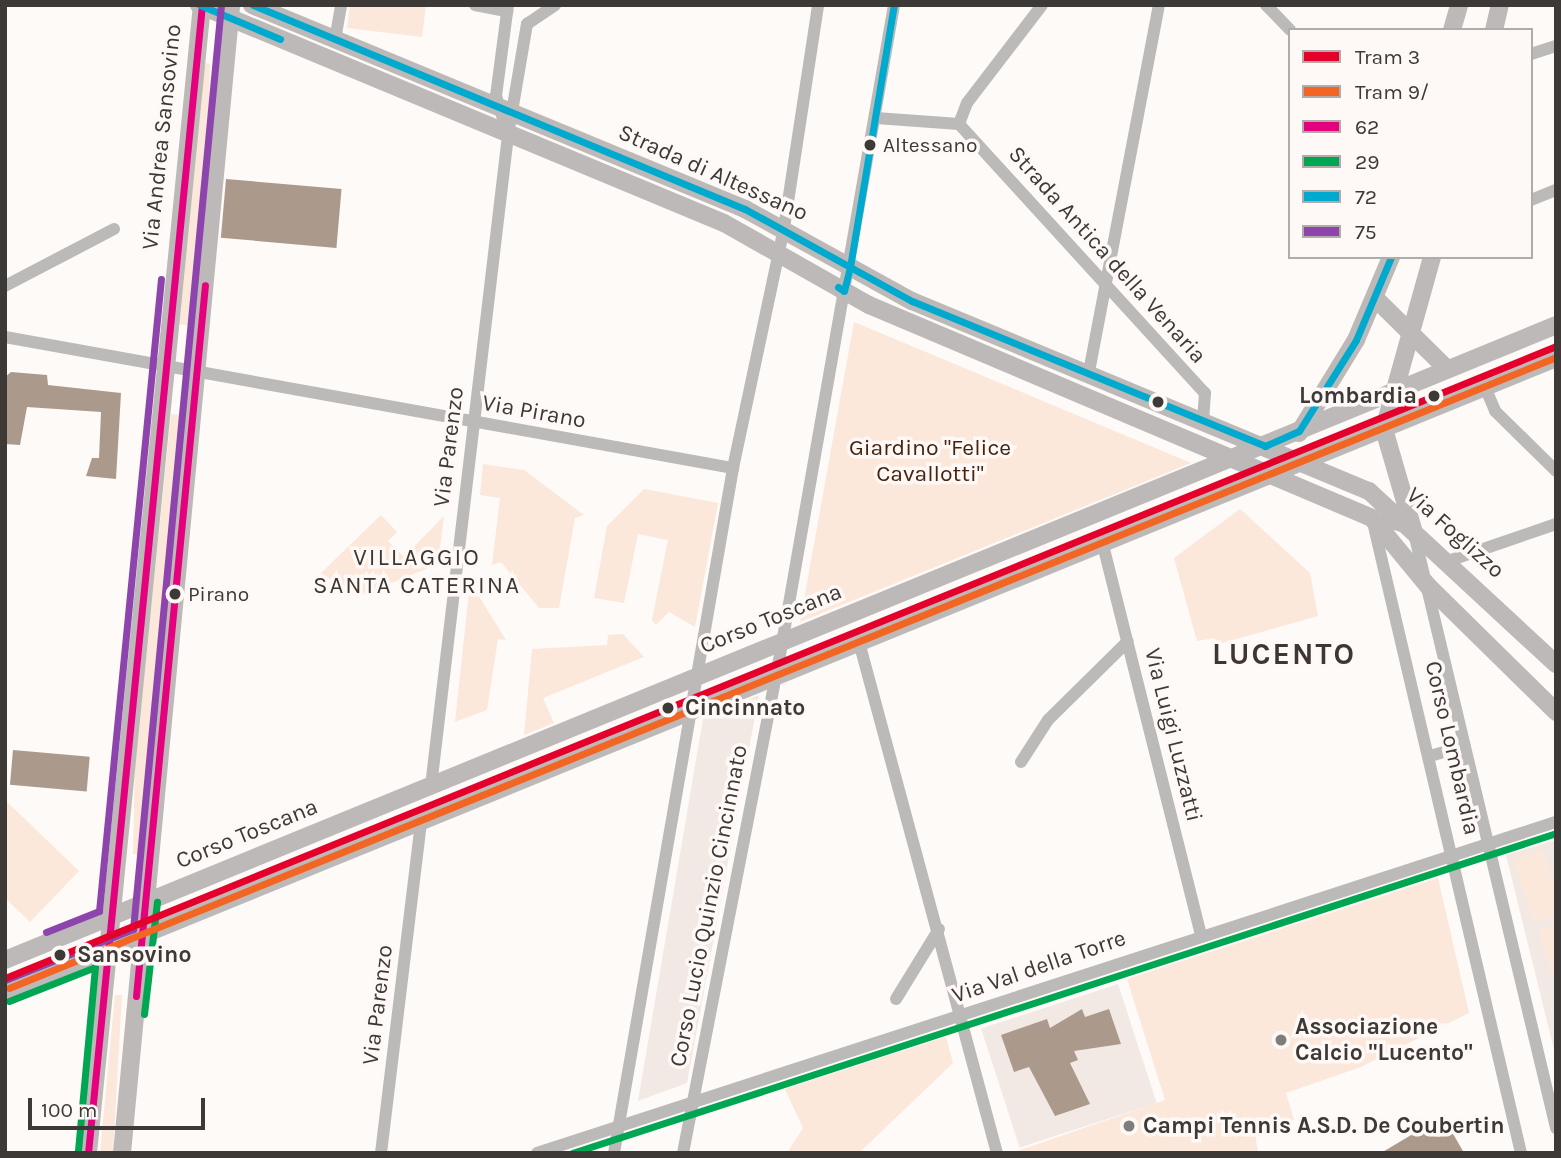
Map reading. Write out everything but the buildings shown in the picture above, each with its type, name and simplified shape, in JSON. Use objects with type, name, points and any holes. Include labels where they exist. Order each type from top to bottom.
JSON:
[{"type":"street","name":"Strada di Altessano","points":[[251,5],[784,228],[912,301],[1088,377],[1304,462]]},
{"type":"street","points":[[335,40],[341,5]]},
{"type":"street","points":[[475,5],[508,8],[496,106],[508,135]]},
{"type":"street","name":"Via Parenzo","points":[[431,786],[508,135],[514,114],[527,24],[555,5]]},
{"type":"street","name":"Corso Lucio Quinzio Cincinnato","points":[[614,1153],[696,710],[733,468],[784,228],[818,5]]},
{"type":"street","name":"Corso Lucio Quinzio Cincinnato","points":[[683,1153],[776,676],[894,5]]},
{"type":"street","points":[[876,117],[959,124],[967,103],[1042,5]]},
{"type":"street","points":[[1088,377],[1158,5]]},
{"type":"street","points":[[1266,5],[1288,28]]},
{"type":"street","points":[[1453,28],[1459,5]]},
{"type":"street","points":[[1494,28],[1500,5]]},
{"type":"street","name":"Strada di Altessano","points":[[200,6],[231,12],[779,251],[844,291],[1278,473]]},
{"type":"street","name":"Via Andrea Sansovino","points":[[88,1153],[161,367],[200,6]]},
{"type":"street","points":[[122,1153],[231,12]]},
{"type":"street","points":[[1533,53],[1556,46]]},
{"type":"street","name":"Strada Antica della Venaria","points":[[959,124],[1106,289],[1205,393],[1203,422]]},
{"type":"street","points":[[1533,199],[1556,190]]},
{"type":"street","points":[[5,286],[114,229]]},
{"type":"street","points":[[1278,473],[1299,431],[1376,299],[1390,259]]},
{"type":"street","points":[[1384,429],[1431,259]]},
{"type":"street","points":[[1376,299],[1447,369]]},
{"type":"street","name":"Corso Toscana","points":[[5,960],[782,640],[1240,457],[1395,390],[1556,326]]},
{"type":"street","name":"Via Pirano","points":[[5,337],[733,468]]},
{"type":"street","points":[[5,991],[1556,358]]},
{"type":"street","points":[[1485,387],[1495,411],[1556,471]]},
{"type":"street","name":"Corso Lombardia","points":[[1384,429],[1438,629],[1556,1128]]},
{"type":"street","points":[[1196,439],[1198,472]]},
{"type":"street","name":"Via Foglizzo","points":[[1304,462],[1369,491],[1451,560],[1556,664]]},
{"type":"street","name":"Via Foglizzo","points":[[1278,473],[1372,518],[1427,586],[1556,712]]},
{"type":"street","points":[[1372,518],[1413,529]]},
{"type":"street","name":"Corso Lombardia","points":[[1372,518],[1521,1153]]},
{"type":"street","points":[[1451,560],[1556,524]]},
{"type":"street","name":"Via Luigi Luzzatti","points":[[1103,545],[1201,935]]},
{"type":"street","points":[[1438,629],[1459,617]]},
{"type":"street","points":[[1021,762],[1048,720],[1111,651],[1128,641]]},
{"type":"street","points":[[859,642],[963,1015],[997,1153]]},
{"type":"street","points":[[1430,757],[1465,746]]},
{"type":"street","name":"Via Parenzo","points":[[381,1153],[421,821]]},
{"type":"street","name":"Via Val della Torre","points":[[537,1153],[1201,935],[1556,822]]},
{"type":"street","points":[[896,999],[939,929]]},
{"type":"shaded area","points":[[759,695],[687,1083],[638,1101],[703,719]]},
{"type":"shaded area","points":[[1556,840],[1556,1058],[1506,855]]},
{"type":"shaded area","points":[[1118,984],[1157,1103],[1020,1147],[981,1028]]},
{"type":"green space","points":[[350,5],[426,5],[422,37],[347,28]]},
{"type":"green space","points":[[202,62],[210,64],[207,168],[191,326],[178,324]]},
{"type":"green space","name":"Giardino \"Felice Cavallotti\"","points":[[854,322],[1191,463],[800,622]]},
{"type":"green space","points":[[171,414],[182,415],[141,854],[133,854],[135,767]]},
{"type":"green space","points":[[483,464],[524,470],[584,515],[575,518],[559,608],[539,608],[501,562],[492,565],[500,498],[480,495]]},
{"type":"green space","points":[[644,489],[718,503],[695,627],[669,612],[656,625],[652,620],[668,540],[638,534],[624,603],[594,598],[607,526]]},
{"type":"green space","points":[[1240,509],[1310,573],[1318,616],[1219,644],[1214,638],[1197,641],[1174,558]]},
{"type":"green space","points":[[381,515],[397,532],[388,541],[404,557],[444,516],[438,564],[357,597],[321,573]]},
{"type":"green space","points":[[470,582],[506,640],[498,639],[487,710],[455,722]]},
{"type":"green space","points":[[623,634],[644,657],[543,698],[554,723],[524,735],[532,649],[607,645],[608,635]]},
{"type":"green space","points":[[5,800],[79,871],[30,922],[5,898]]},
{"type":"green space","points":[[1543,850],[1556,888],[1556,915],[1534,922],[1513,859]]},
{"type":"green space","name":"Associazione Calcio \"Lucento\"","points":[[1438,878],[1469,1013],[1361,1067],[1286,1093],[1294,1120],[1255,1133],[1258,1153],[1012,1153],[1165,1100],[1127,979]]},
{"type":"green space","points":[[1556,924],[1556,972],[1552,973],[1538,930]]},
{"type":"green space","points":[[115,995],[122,995],[113,1153],[100,1153]]},
{"type":"green space","points":[[946,1037],[953,1063],[859,1153],[787,1153],[803,1128],[785,1089]]},
{"type":"tram line","name":"3","points":[[5,978],[1556,346]]},
{"type":"tram line","name":"9/","points":[[9,988],[1556,357]]},
{"type":"transit line","name":"72","points":[[200,5],[280,39]]},
{"type":"transit line","name":"62","points":[[88,1153],[202,5]]},
{"type":"transit line","name":"75","points":[[5,980],[133,929],[221,5]]},
{"type":"transit line","name":"72","points":[[253,5],[745,209],[912,301],[1265,446],[1299,431],[1356,340],[1390,259]]},
{"type":"transit line","name":"72","points":[[838,287],[844,291],[850,267],[894,5]]},
{"type":"transit line","name":"75","points":[[46,932],[99,911],[161,279]]},
{"type":"transit line","name":"62","points":[[136,996],[205,285]]},
{"type":"transit line","name":"29","points":[[572,1153],[1556,833]]},
{"type":"transit line","name":"29","points":[[144,1014],[157,902]]},
{"type":"transit line","name":"29","points":[[9,1001],[95,967],[78,1152]]},
{"type":"place","name":"Altessano","points":[[870,145]]},
{"type":"place","name":"Lombardia","points":[[1434,396]]},
{"type":"place","name":"Pirano","points":[[175,594]]},
{"type":"place","name":"Cincinnato","points":[[668,708]]},
{"type":"place","name":"Sansovino","points":[[60,955]]},
{"type":"place","name":"Associazione Calcio \"Lucento\"","points":[[1281,1040]]},
{"type":"place","name":"Campi Tennis A.S.D. De Coubertin","points":[[1129,1126]]},
{"type":"district","name":"VILLAGGIO SANTA CATERINA","points":[[417,572]]},
{"type":"district","name":"LUCENTO","points":[[1284,654]]}]
